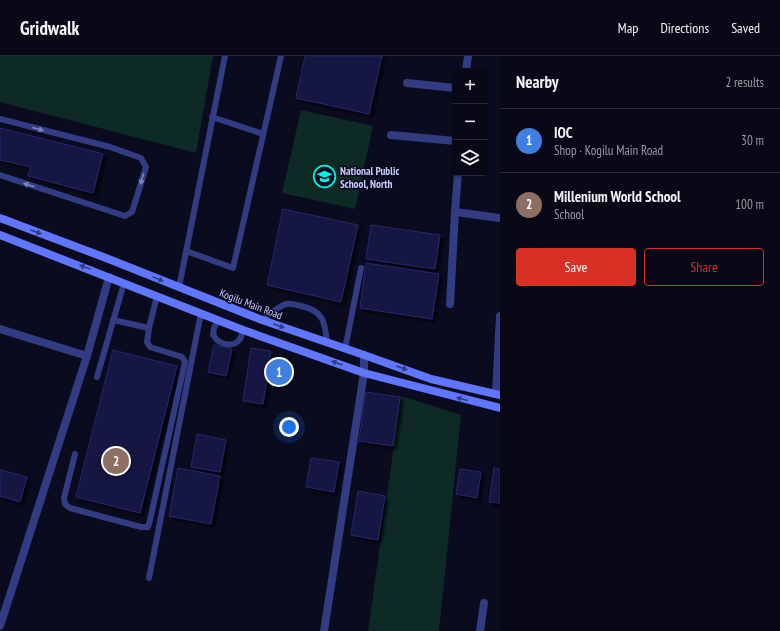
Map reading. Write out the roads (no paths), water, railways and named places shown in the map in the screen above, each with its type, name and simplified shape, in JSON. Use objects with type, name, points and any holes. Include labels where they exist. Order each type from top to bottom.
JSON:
[{"type":"main road","name":"Kogilu Main Road","points":[[0,218],[262,320],[327,343],[432,379],[498,394]]},
{"type":"main road","points":[[0,235],[109,276],[243,330],[364,373],[500,408]]},
{"type":"street","points":[[466,68],[468,56]]},
{"type":"street","points":[[407,82],[452,88]]},
{"type":"street","points":[[391,135],[452,141]]},
{"type":"street","points":[[450,304],[458,176]]},
{"type":"street","points":[[455,212],[500,218]]},
{"type":"street","points":[[0,626],[87,356],[109,276]]},
{"type":"street","points":[[498,394],[500,316]]},
{"type":"street","points":[[0,329],[87,356]]},
{"type":"street","points":[[324,631],[364,373],[364,355]]},
{"type":"street","points":[[480,631],[484,603]]},
{"type":"lane","points":[[179,287],[225,56]]},
{"type":"lane","points":[[186,251],[233,268],[281,56]]},
{"type":"lane","points":[[212,117],[263,134]]},
{"type":"lane","points":[[0,119],[120,151],[141,158],[146,167],[132,212],[125,216],[0,175]]},
{"type":"lane","points":[[345,349],[361,268]]},
{"type":"lane","points":[[97,377],[124,283]]},
{"type":"lane","points":[[75,454],[64,498],[64,504],[70,508],[141,527],[148,527],[185,362],[182,357],[150,347],[147,342],[149,328],[158,296]]},
{"type":"lane","points":[[262,320],[286,304],[304,306],[319,314],[325,325],[327,343]]},
{"type":"lane","points":[[149,578],[201,313]]},
{"type":"lane","points":[[113,320],[149,328]]},
{"type":"lane","points":[[218,320],[214,328],[213,335],[217,340],[226,344],[231,345],[236,343],[240,339],[243,330]]},
{"type":"place","name":"National Public School, North","points":[[325,177]]},
{"type":"place","name":"IOC","points":[[279,372]]},
{"type":"place","name":"Millenium World School","points":[[116,461]]}]
